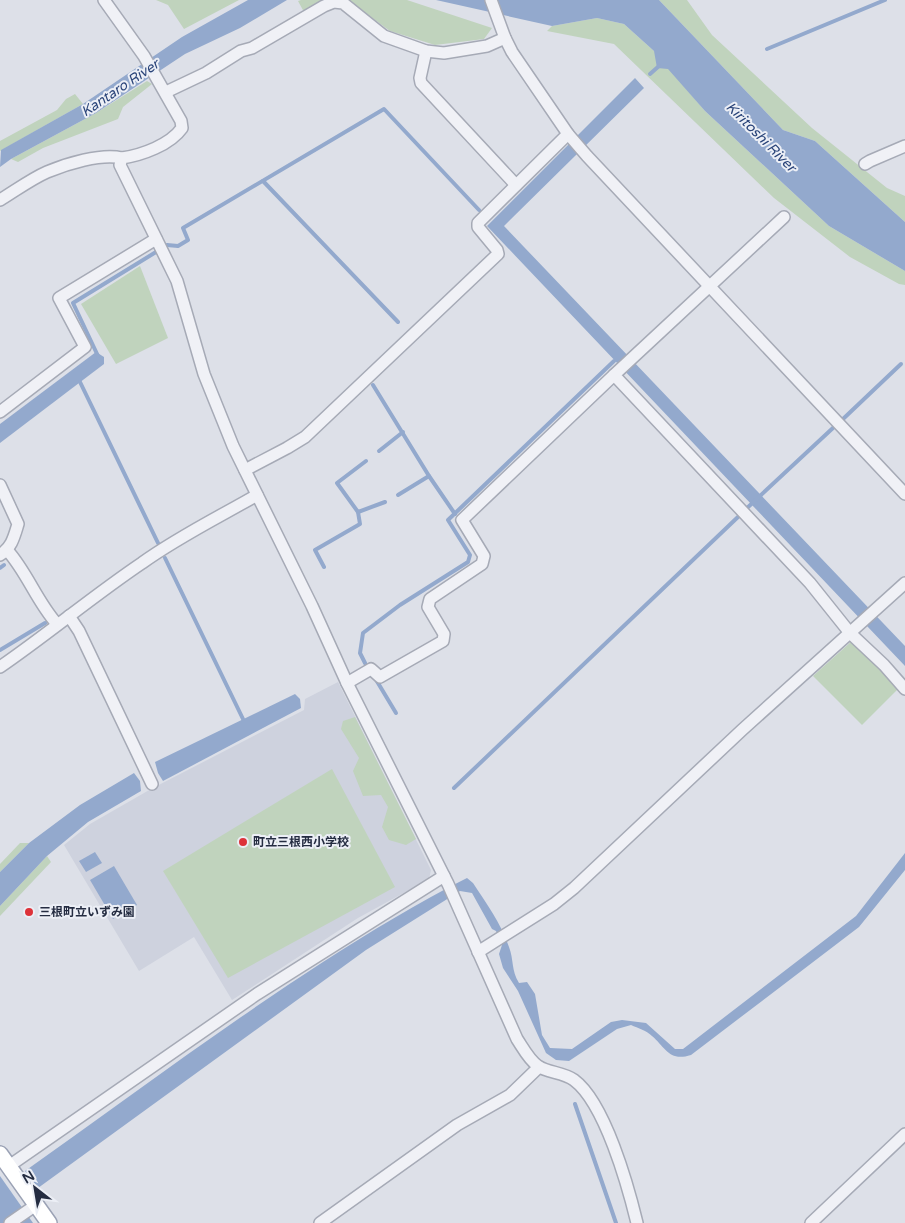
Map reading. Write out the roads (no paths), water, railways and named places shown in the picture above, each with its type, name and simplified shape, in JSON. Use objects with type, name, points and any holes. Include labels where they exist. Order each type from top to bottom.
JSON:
[{"type":"main road","points":[[4,1160],[32,1207],[49,1223]]},
{"type":"street","points":[[0,200],[46,172],[86,160],[140,155],[176,136],[182,128],[181,121],[158,78],[104,0]]},
{"type":"street","points":[[491,0],[503,34],[512,52],[569,136],[905,494]]},
{"type":"street","points":[[166,92],[206,73],[241,51],[252,48],[334,2],[343,2],[384,36],[426,52],[444,53],[487,46],[503,34]]},
{"type":"street","points":[[426,52],[420,78],[421,83],[516,185]]},
{"type":"street","points":[[245,470],[304,437],[498,254],[497,250],[478,227],[478,223],[569,136]]},
{"type":"street","points":[[865,164],[905,146]]},
{"type":"street","points":[[122,158],[120,165],[177,281],[204,374],[232,446],[347,683],[446,880],[517,1039],[529,1057],[539,1067],[558,1072],[573,1079],[594,1105],[623,1168],[637,1223]]},
{"type":"street","points":[[347,683],[371,669],[380,677],[443,641],[444,634],[428,607],[430,599],[482,564],[484,556],[462,520],[708,286],[784,217]]},
{"type":"street","points":[[0,412],[85,347],[60,298],[156,240]]},
{"type":"street","points":[[616,373],[810,583],[850,634],[884,665],[905,689]]},
{"type":"street","points":[[0,485],[18,524],[12,544],[4,552],[18,562],[45,611],[57,624]]},
{"type":"street","points":[[0,668],[57,624],[158,552],[257,495]]},
{"type":"street","points":[[478,952],[554,904],[574,888],[742,730],[850,634],[905,582]]},
{"type":"street","points":[[69,616],[79,631],[152,784]]},
{"type":"street","points":[[4,1160],[257,994],[446,880]]},
{"type":"street","points":[[320,1223],[456,1125],[510,1095],[539,1067]]},
{"type":"street","points":[[811,1223],[905,1134]]},
{"type":"street","points":[[10,1223],[32,1207]]},
{"type":"water","name":"Kantaro River","points":[[248,0],[287,0],[240,28],[185,54],[96,113],[11,159],[0,167],[1,150],[83,104],[182,37]]},
{"type":"water","name":"Kiritoshi River","points":[[436,0],[659,0],[783,130],[815,141],[905,222],[905,271],[829,226],[705,111],[668,69],[657,68],[654,51],[624,24],[597,18],[552,26]]},
{"type":"water","points":[[635,78],[644,88],[504,226],[905,646],[905,666],[487,226]]},
{"type":"water","points":[[96,352],[104,357],[104,364],[0,443],[0,424]]},
{"type":"water","points":[[295,694],[300,699],[301,708],[163,781],[158,773],[155,762]]},
{"type":"water","points":[[134,773],[140,781],[141,791],[88,822],[47,856],[0,906],[0,872],[29,843],[80,805]]},
{"type":"water","points":[[95,852],[102,863],[86,872],[79,861]]},
{"type":"water","points":[[905,853],[905,870],[859,927],[691,1055],[678,1057],[669,1053],[650,1034],[631,1025],[617,1029],[569,1061],[556,1060],[546,1053],[518,991],[503,968],[499,954],[502,945],[496,931],[492,929],[472,893],[460,891],[366,950],[38,1188],[25,1171],[285,987],[394,918],[467,878],[473,883],[506,938],[519,983],[527,982],[535,994],[542,1035],[550,1048],[572,1049],[611,1022],[622,1020],[646,1023],[675,1049],[683,1049],[856,916]]},
{"type":"water","points":[[114,866],[137,905],[113,919],[90,880]]},
{"type":"water","points":[[0,1176],[33,1223],[0,1223]]},
{"type":"waterway","points":[[767,49],[885,0]]},
{"type":"waterway","points":[[650,74],[659,66]]},
{"type":"waterway","points":[[167,245],[178,246],[188,240],[183,228],[384,109],[479,210]]},
{"type":"waterway","points":[[263,181],[398,322]]},
{"type":"waterway","points":[[98,356],[73,303],[156,252]]},
{"type":"waterway","points":[[365,663],[360,653],[363,633],[400,605],[468,562],[470,555],[448,520],[614,361]]},
{"type":"waterway","points":[[843,419],[901,364]]},
{"type":"waterway","points":[[80,382],[158,543]]},
{"type":"waterway","points":[[373,385],[429,476],[455,514]]},
{"type":"waterway","points":[[746,509],[834,427]]},
{"type":"waterway","points":[[379,451],[403,432]]},
{"type":"waterway","points":[[324,567],[315,550],[360,524],[358,512],[337,483],[366,461]]},
{"type":"waterway","points":[[398,495],[429,476]]},
{"type":"waterway","points":[[358,512],[385,502]]},
{"type":"waterway","points":[[454,788],[739,516]]},
{"type":"waterway","points":[[165,558],[243,719]]},
{"type":"waterway","points":[[0,568],[4,565]]},
{"type":"waterway","points":[[0,650],[45,623]]},
{"type":"waterway","points":[[375,678],[396,713]]},
{"type":"waterway","points":[[575,1104],[616,1223]]},
{"type":"place","name":"町立三根西小学校","points":[[243,842]]},
{"type":"place","name":"三根町立いずみ園","points":[[29,912]]}]
